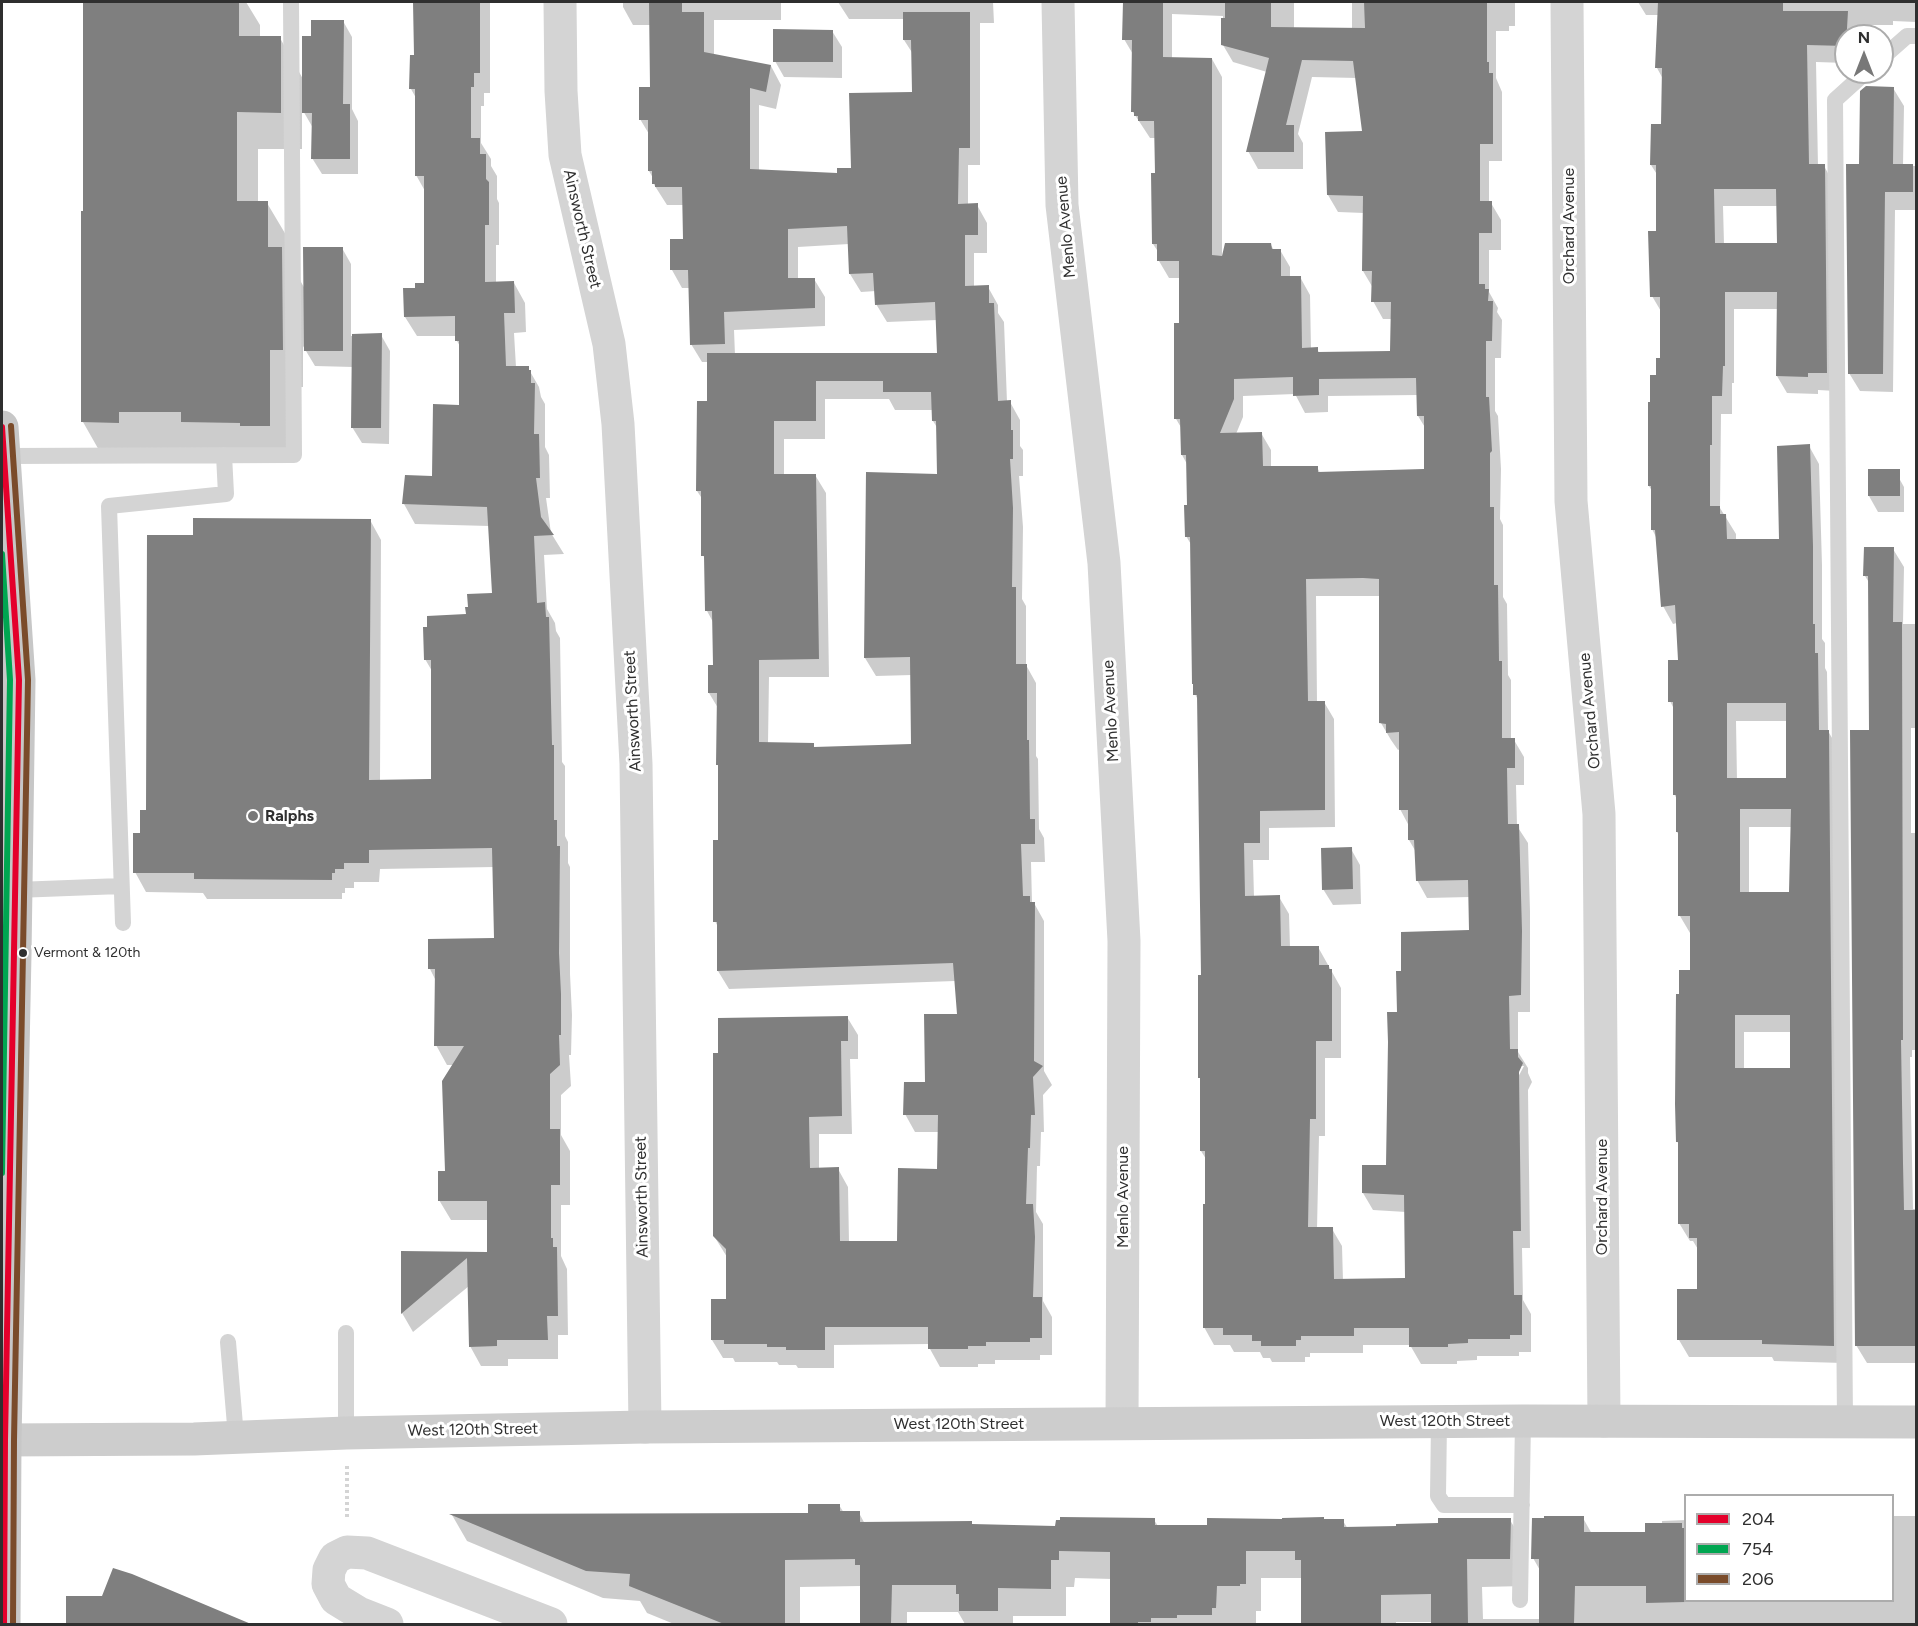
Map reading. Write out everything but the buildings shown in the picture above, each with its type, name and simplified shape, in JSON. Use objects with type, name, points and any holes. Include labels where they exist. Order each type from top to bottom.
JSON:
[{"type":"main road","points":[[3,442],[16,890],[3,1438],[4,1624]]},
{"type":"street","name":"Ainsworth Street","points":[[560,2],[561,91],[565,156],[609,344],[618,424],[636,764],[645,1426]]},
{"type":"street","name":"Menlo Avenue","points":[[1058,2],[1062,205],[1104,563],[1124,942],[1122,1423]]},
{"type":"street","name":"Orchard Avenue","points":[[1567,2],[1571,501],[1599,814],[1604,1421]]},
{"type":"street","name":"West 120th Street","points":[[3,1438],[236,1437],[645,1426],[1522,1421],[1917,1422]]},
{"type":"street","points":[[387,1624],[359,1613],[336,1599],[328,1584],[329,1570],[335,1558],[347,1552],[366,1553],[551,1624]]},
{"type":"lane","points":[[3,442],[224,455],[294,455],[291,2]]},
{"type":"lane","points":[[1894,47],[1907,36],[1917,36]]},
{"type":"lane","points":[[1845,1422],[1836,100],[1853,84]]},
{"type":"lane","points":[[123,923],[109,506],[226,494],[224,455]]},
{"type":"lane","points":[[16,890],[121,886]]},
{"type":"lane","points":[[346,1333],[346,1433]]},
{"type":"lane","points":[[228,1342],[236,1437]]},
{"type":"lane","points":[[1520,1600],[1522,1421]]},
{"type":"lane","points":[[1439,1422],[1438,1496],[1444,1505],[1522,1505]]},
{"type":"path","points":[[346,1433],[347,1552]]},
{"type":"transit line","name":"206","points":[[11,426],[28,680],[14,1440],[13,1624]]},
{"type":"transit line","name":"204","points":[[2,427],[19,680],[5,1440],[4,1624]]},
{"type":"transit line","name":"754","points":[[2,554],[10,680],[2,1173]]},
{"type":"place","name":"Ralphs","points":[[253,816]]},
{"type":"place","name":"Vermont & 120th","points":[[23,953]]}]
